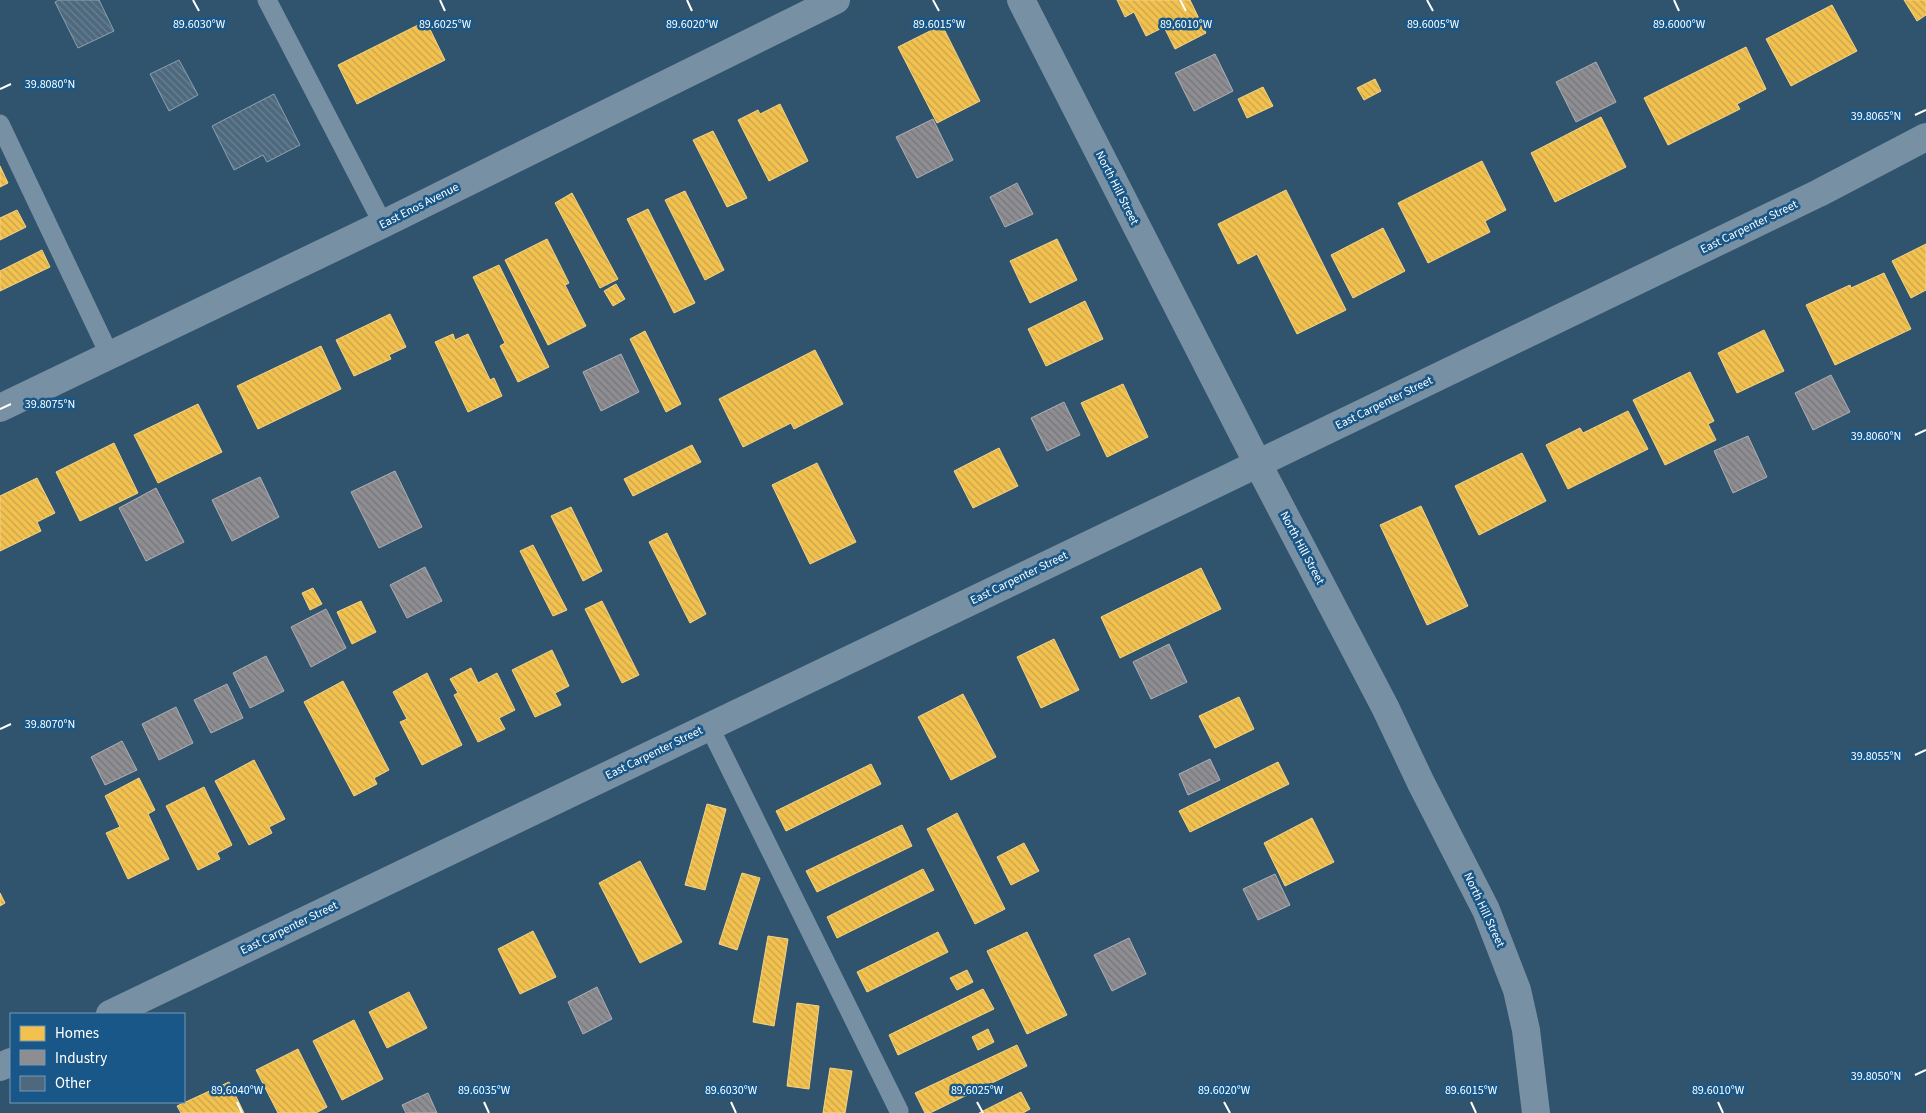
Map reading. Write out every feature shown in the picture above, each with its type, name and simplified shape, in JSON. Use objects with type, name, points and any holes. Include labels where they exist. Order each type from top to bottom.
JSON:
[{"type":"street","name":"East Enos Avenue","points":[[0,408],[383,224],[836,0]]},
{"type":"street","name":"North Hill Street","points":[[1020,0],[1385,707],[1421,783],[1486,910],[1517,990],[1526,1030],[1536,1113]]},
{"type":"street","name":"East Carpenter Street","points":[[112,1013],[1258,464],[1819,193],[1926,137]]},
{"type":"lane","points":[[267,0],[383,224]]},
{"type":"lane","points":[[0,124],[110,356]]},
{"type":"lane","points":[[710,726],[899,1111]]},
{"type":"building: Homes","points":[[1117,0],[1190,0],[1206,33],[1175,49],[1164,27],[1146,36],[1134,12],[1125,17]]},
{"type":"building: Homes","points":[[1904,0],[1926,0],[1926,15],[1917,21]]},
{"type":"building: Homes","points":[[1832,5],[1857,51],[1791,86],[1766,39]]},
{"type":"building: Homes","points":[[426,21],[445,60],[357,104],[338,65]]},
{"type":"building: Homes","points":[[942,25],[980,101],[937,123],[898,47]]},
{"type":"building: Homes","points":[[1746,47],[1766,89],[1737,104],[1740,109],[1668,145],[1644,98]]},
{"type":"building: Homes","points":[[1375,79],[1381,91],[1364,100],[1357,88]]},
{"type":"building: Homes","points":[[1263,87],[1273,106],[1247,118],[1238,99]]},
{"type":"building: Homes","points":[[780,104],[808,161],[769,181],[738,120],[758,110],[760,114]]},
{"type":"building: Homes","points":[[1601,117],[1626,167],[1555,202],[1531,153]]},
{"type":"building: Homes","points":[[713,131],[747,198],[727,207],[693,140]]},
{"type":"building: Homes","points":[[1482,161],[1506,210],[1485,221],[1490,232],[1428,263],[1398,203]]},
{"type":"building: Homes","points":[[0,166],[8,183],[0,187]]},
{"type":"building: Homes","points":[[1286,190],[1346,310],[1297,334],[1257,254],[1238,264],[1218,224]]},
{"type":"building: Homes","points":[[685,191],[724,270],[705,280],[665,200]]},
{"type":"building: Homes","points":[[572,193],[618,279],[600,288],[555,203]]},
{"type":"building: Homes","points":[[648,209],[695,303],[674,313],[627,219]]},
{"type":"building: Homes","points":[[17,210],[26,227],[0,240],[0,218]]},
{"type":"building: Homes","points":[[1383,228],[1405,271],[1353,298],[1331,255]]},
{"type":"building: Homes","points":[[547,239],[569,283],[565,285],[586,326],[548,345],[505,260]]},
{"type":"building: Homes","points":[[1057,239],[1077,280],[1030,303],[1010,261]]},
{"type":"building: Homes","points":[[1926,244],[1926,290],[1911,298],[1892,261]]},
{"type":"building: Homes","points":[[42,250],[50,267],[0,291],[0,271]]},
{"type":"building: Homes","points":[[499,265],[549,367],[518,382],[500,346],[505,343],[473,277]]},
{"type":"building: Homes","points":[[1884,273],[1911,329],[1835,365],[1806,305],[1850,285],[1851,288]]},
{"type":"building: Homes","points":[[616,284],[625,299],[613,306],[604,291]]},
{"type":"building: Homes","points":[[1085,301],[1103,339],[1046,366],[1028,329]]},
{"type":"building: Homes","points":[[390,314],[406,347],[389,355],[391,359],[354,376],[336,340]]},
{"type":"building: Homes","points":[[1764,330],[1784,371],[1737,393],[1718,353]]},
{"type":"building: Homes","points":[[645,331],[681,404],[666,412],[630,339]]},
{"type":"building: Homes","points":[[453,334],[455,340],[468,334],[490,380],[494,378],[502,396],[468,412],[435,342]]},
{"type":"building: Homes","points":[[321,346],[341,389],[258,429],[237,386]]},
{"type":"building: Homes","points":[[815,350],[843,404],[794,429],[791,423],[743,447],[719,399]]},
{"type":"building: Homes","points":[[1690,372],[1714,421],[1708,424],[1716,440],[1665,465],[1633,400]]},
{"type":"building: Homes","points":[[1123,384],[1148,437],[1107,457],[1081,403]]},
{"type":"building: Homes","points":[[198,404],[222,452],[158,483],[134,435]]},
{"type":"building: Homes","points":[[1628,411],[1648,449],[1568,489],[1546,445],[1580,428],[1583,433]]},
{"type":"building: Homes","points":[[114,443],[138,493],[80,521],[56,472]]},
{"type":"building: Homes","points":[[692,445],[701,462],[633,496],[624,479]]},
{"type":"building: Homes","points":[[999,448],[1018,486],[973,508],[954,471]]},
{"type":"building: Homes","points":[[1522,453],[1546,501],[1479,535],[1455,486]]},
{"type":"building: Homes","points":[[817,463],[856,542],[810,564],[772,485]]},
{"type":"building: Homes","points":[[37,478],[55,513],[37,522],[41,531],[0,551],[0,496]]},
{"type":"building: Homes","points":[[1421,506],[1468,606],[1427,625],[1380,525]]},
{"type":"building: Homes","points":[[571,507],[602,571],[583,581],[551,516]]},
{"type":"building: Homes","points":[[667,533],[706,614],[690,623],[649,542]]},
{"type":"building: Homes","points":[[533,545],[567,610],[553,616],[520,551]]},
{"type":"building: Homes","points":[[1201,568],[1221,609],[1120,658],[1101,617]]},
{"type":"building: Homes","points":[[313,588],[322,604],[310,610],[302,593]]},
{"type":"building: Homes","points":[[361,601],[376,632],[352,644],[337,612]]},
{"type":"building: Homes","points":[[602,601],[639,675],[622,683],[585,609]]},
{"type":"building: Homes","points":[[1054,639],[1079,690],[1041,708],[1017,657]]},
{"type":"building: Homes","points":[[552,650],[569,686],[555,693],[561,705],[535,717],[512,670]]},
{"type":"building: Homes","points":[[471,668],[478,683],[497,673],[515,710],[499,718],[505,729],[478,742],[454,695],[458,693],[450,679]]},
{"type":"building: Homes","points":[[427,673],[462,745],[422,765],[400,722],[407,719],[393,692]]},
{"type":"building: Homes","points":[[343,681],[389,770],[374,778],[377,784],[354,796],[304,702]]},
{"type":"building: Homes","points":[[963,694],[996,757],[951,780],[918,717]]},
{"type":"building: Homes","points":[[1239,697],[1254,729],[1215,748],[1199,716]]},
{"type":"building: Homes","points":[[254,760],[285,819],[269,827],[272,833],[249,845],[215,781]]},
{"type":"building: Homes","points":[[1278,762],[1289,784],[1190,832],[1179,811]]},
{"type":"building: Homes","points":[[871,764],[881,784],[786,831],[776,811]]},
{"type":"building: Homes","points":[[139,778],[155,810],[148,814],[169,859],[128,879],[106,833],[120,827],[105,796]]},
{"type":"building: Homes","points":[[204,787],[232,845],[217,853],[220,859],[198,870],[166,806]]},
{"type":"building: Homes","points":[[707,804],[726,809],[705,890],[685,885]]},
{"type":"building: Homes","points":[[957,813],[1005,909],[975,924],[927,829]]},
{"type":"building: Homes","points":[[1312,818],[1334,862],[1285,886],[1264,843]]},
{"type":"building: Homes","points":[[902,825],[912,846],[817,892],[806,871]]},
{"type":"building: Homes","points":[[1024,843],[1039,871],[1011,885],[997,857]]},
{"type":"building: Homes","points":[[640,861],[682,942],[640,963],[599,883]]},
{"type":"building: Homes","points":[[923,869],[934,890],[837,938],[827,917]]},
{"type":"building: Homes","points":[[742,873],[760,878],[737,950],[719,944]]},
{"type":"building: Homes","points":[[0,893],[5,903],[0,906]]},
{"type":"building: Homes","points":[[533,931],[556,977],[520,994],[498,949]]},
{"type":"building: Homes","points":[[938,932],[948,952],[867,992],[857,972]]},
{"type":"building: Homes","points":[[1027,932],[1067,1015],[1027,1034],[987,951]]},
{"type":"building: Homes","points":[[768,936],[788,939],[774,1026],[753,1022]]},
{"type":"building: Homes","points":[[967,970],[973,982],[957,990],[950,978]]},
{"type":"building: Homes","points":[[983,989],[994,1009],[898,1055],[889,1035]]},
{"type":"building: Homes","points":[[409,992],[427,1028],[387,1048],[369,1012]]},
{"type":"building: Homes","points":[[797,1003],[819,1006],[809,1089],[787,1086]]},
{"type":"building: Homes","points":[[354,1020],[383,1079],[342,1100],[313,1041]]},
{"type":"building: Homes","points":[[988,1029],[994,1042],[978,1050],[972,1037]]},
{"type":"building: Homes","points":[[1017,1045],[1027,1066],[930,1113],[925,1113],[915,1093]]},
{"type":"building: Homes","points":[[298,1049],[327,1107],[316,1113],[278,1113],[256,1070]]},
{"type":"building: Homes","points":[[830,1068],[852,1071],[845,1113],[823,1113]]},
{"type":"building: Homes","points":[[229,1082],[244,1113],[181,1113],[177,1106]]},
{"type":"building: Homes","points":[[1021,1092],[1030,1109],[1023,1113],[979,1113]]},
{"type":"building: Industry","points":[[1215,54],[1233,91],[1194,111],[1175,73]]},
{"type":"building: Industry","points":[[1596,62],[1616,102],[1576,122],[1556,82]]},
{"type":"building: Industry","points":[[933,119],[953,160],[917,178],[896,137]]},
{"type":"building: Industry","points":[[1017,183],[1033,214],[1005,227],[990,197]]},
{"type":"building: Industry","points":[[621,354],[639,392],[601,411],[583,372]]},
{"type":"building: Industry","points":[[1831,375],[1850,412],[1813,430],[1795,393]]},
{"type":"building: Industry","points":[[1064,402],[1080,435],[1047,451],[1031,418]]},
{"type":"building: Industry","points":[[1748,436],[1767,477],[1733,493],[1714,451]]},
{"type":"building: Industry","points":[[395,471],[422,527],[379,548],[351,492]]},
{"type":"building: Industry","points":[[260,477],[279,517],[232,541],[212,500]]},
{"type":"building: Industry","points":[[156,488],[184,542],[146,561],[119,508]]},
{"type":"building: Industry","points":[[425,567],[442,601],[407,618],[390,585]]},
{"type":"building: Industry","points":[[326,609],[346,648],[311,667],[291,627]]},
{"type":"building: Industry","points":[[1169,644],[1187,682],[1151,699],[1133,662]]},
{"type":"building: Industry","points":[[266,656],[284,691],[250,708],[233,673]]},
{"type":"building: Industry","points":[[227,684],[243,718],[211,733],[194,700]]},
{"type":"building: Industry","points":[[176,707],[193,743],[159,760],[142,724]]},
{"type":"building: Industry","points":[[122,741],[137,770],[105,785],[91,757]]},
{"type":"building: Industry","points":[[1210,759],[1220,780],[1188,795],[1179,774]]},
{"type":"building: Industry","points":[[1275,874],[1290,905],[1258,920],[1243,889]]},
{"type":"building: Industry","points":[[1129,938],[1146,974],[1112,991],[1094,955]]},
{"type":"building: Industry","points":[[597,987],[612,1019],[583,1034],[568,1002]]},
{"type":"building: Industry","points":[[428,1093],[437,1113],[406,1113],[402,1105]]},
{"type":"building: Other","points":[[59,0],[99,0],[114,31],[78,48],[55,2]]},
{"type":"building: Other","points":[[179,60],[198,95],[169,111],[150,74]]},
{"type":"building: Other","points":[[274,94],[300,145],[267,162],[263,155],[234,170],[212,126]]}]
